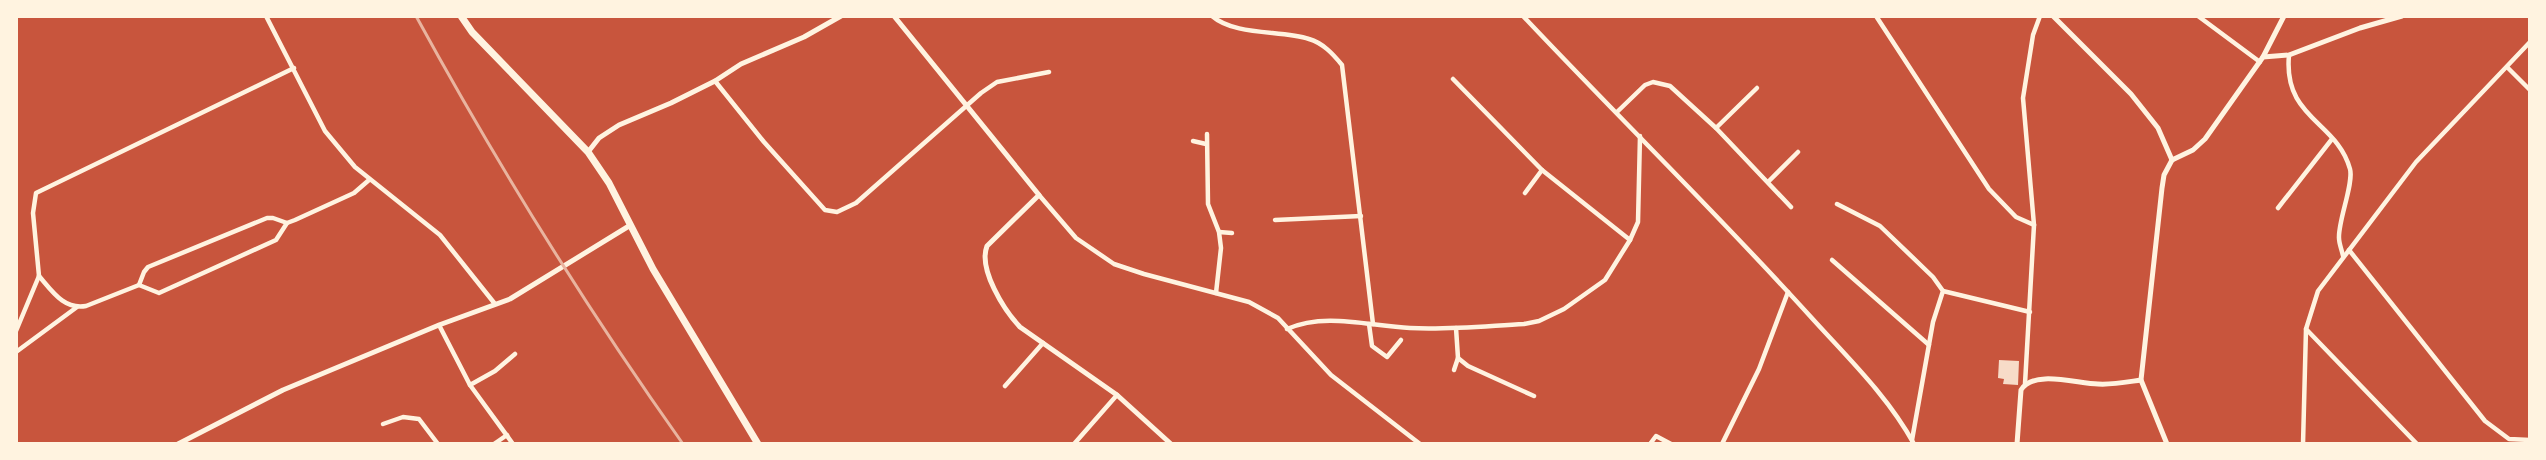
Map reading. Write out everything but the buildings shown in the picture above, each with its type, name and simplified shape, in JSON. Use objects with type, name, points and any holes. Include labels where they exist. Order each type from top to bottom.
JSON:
[{"type":"main road","points":[[461,16],[472,32],[588,152],[609,183],[629,226],[758,444]]},
{"type":"street","points":[[266,16],[325,130],[355,167],[369,180],[440,235],[495,304]]},
{"type":"street","points":[[588,152],[599,138],[619,125],[665,106],[715,81],[741,64],[804,37],[841,16]]},
{"type":"street","points":[[894,16],[966,107],[1076,238],[1114,264],[1249,302],[1278,318],[1331,375],[1420,444]]},
{"type":"street","points":[[1212,16],[1220,23],[1272,34],[1308,38],[1322,45],[1342,65],[1361,216],[1372,346],[1387,357],[1401,340]]},
{"type":"street","points":[[1523,16],[1788,292],[1889,407],[1913,442]]},
{"type":"street","points":[[1876,16],[1989,189],[2016,218],[2034,225]]},
{"type":"street","points":[[2025,384],[2034,225],[2024,98],[2033,34],[2040,16]]},
{"type":"street","points":[[2053,16],[2131,94],[2158,128],[2172,160]]},
{"type":"street","points":[[2198,16],[2261,60],[2289,55],[2360,28],[2402,16]]},
{"type":"street","points":[[2167,444],[2141,381],[2164,175],[2172,160],[2193,150],[2205,139],[2261,60],[2284,16]]},
{"type":"street","points":[[2303,444],[2306,330],[2318,291],[2416,162],[2529,42]]},
{"type":"street","points":[[2289,55],[2287,75],[2299,104],[2339,145],[2351,170],[2338,239],[2343,256]]},
{"type":"street","points":[[2507,67],[2529,90]]},
{"type":"street","points":[[16,331],[39,276],[33,213],[36,193],[294,68]]},
{"type":"street","points":[[715,81],[764,142],[825,210],[837,212],[856,203],[998,82],[1049,72]]},
{"type":"street","points":[[1453,79],[1542,170],[1630,240]]},
{"type":"street","points":[[1617,112],[1645,85],[1662,82],[1670,86],[1716,128],[1791,207]]},
{"type":"street","points":[[1716,128],[1757,88]]},
{"type":"street","points":[[1206,134],[1208,204],[1219,232],[1221,248],[1216,293]]},
{"type":"street","points":[[1287,329],[1303,322],[1321,321],[1409,328],[1456,328],[1524,324],[1554,315],[1605,280],[1630,240],[1638,222],[1640,136]]},
{"type":"street","points":[[2278,208],[2332,139]]},
{"type":"street","points":[[1193,141],[1206,144]]},
{"type":"street","points":[[1767,182],[1798,152]]},
{"type":"street","points":[[1524,192],[1542,170]]},
{"type":"street","points":[[16,352],[77,307],[139,285],[159,292],[276,240],[286,223],[354,194],[369,180]]},
{"type":"street","points":[[1039,195],[987,246],[983,256],[987,271],[1012,318],[1042,343],[1117,394],[1171,444]]},
{"type":"street","points":[[1837,204],[1880,226],[1933,277],[1943,291],[2030,312]]},
{"type":"street","points":[[1275,220],[1361,216]]},
{"type":"street","points":[[139,285],[148,267],[267,218],[286,223]]},
{"type":"street","points":[[1299,220],[1301,228]]},
{"type":"street","points":[[178,444],[284,390],[520,293],[629,226]]},
{"type":"street","points":[[1219,232],[1232,232]]},
{"type":"street","points":[[2349,249],[2485,421],[2509,439],[2529,440]]},
{"type":"street","points":[[1832,260],[1929,346]]},
{"type":"street","points":[[39,276],[63,302],[77,307]]},
{"type":"street","points":[[1913,442],[1933,322],[1943,291]]},
{"type":"street","points":[[1722,444],[1759,369],[1788,292]]},
{"type":"street","points":[[439,325],[470,385],[513,444]]},
{"type":"street","points":[[1454,370],[1458,358],[1456,328]]},
{"type":"street","points":[[2306,330],[2417,444]]},
{"type":"street","points":[[1005,386],[1042,343]]},
{"type":"street","points":[[470,385],[495,371],[515,354]]},
{"type":"street","points":[[1458,358],[1468,366],[1534,396]]},
{"type":"street","points":[[2017,444],[2021,390],[2025,384],[2034,379],[2098,384],[2141,381]]},
{"type":"street","points":[[1074,444],[1117,394]]},
{"type":"street","points":[[384,424],[403,417],[419,419],[438,444]]},
{"type":"street","points":[[494,444],[507,435]]},
{"type":"street","points":[[1650,444],[1656,436],[1671,444]]},
{"type":"railway","points":[[416,16],[543,234],[611,340],[683,444]]}]
